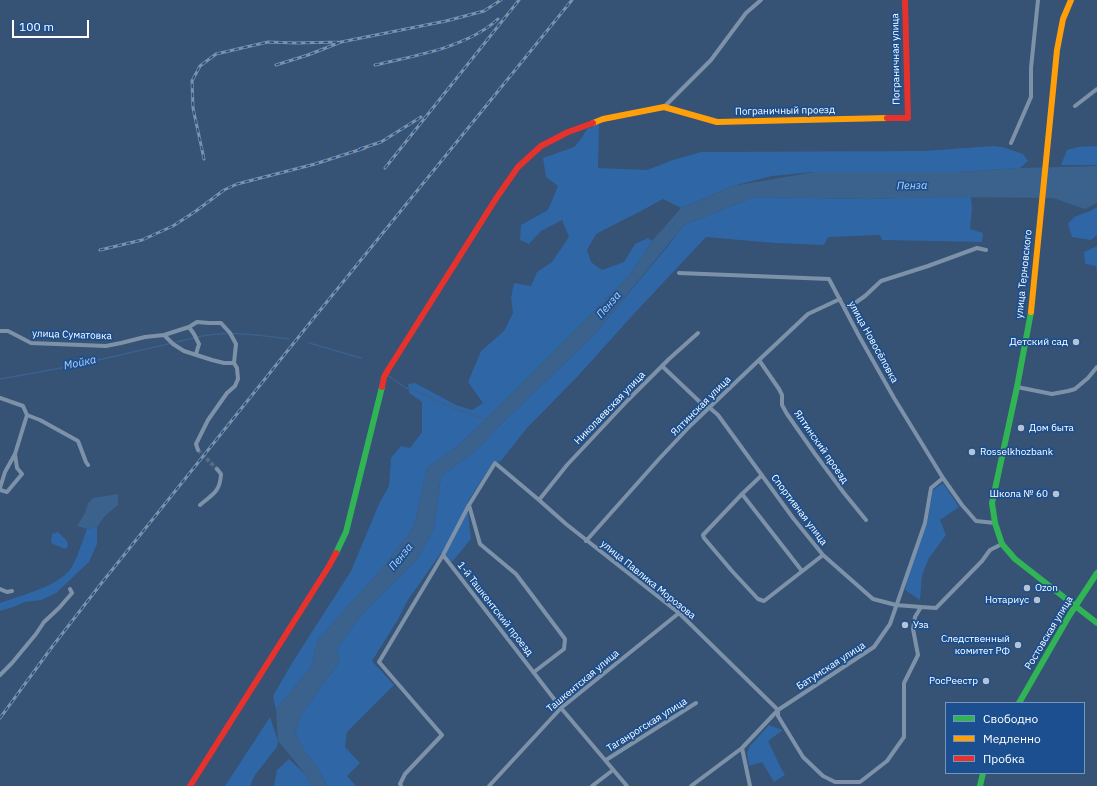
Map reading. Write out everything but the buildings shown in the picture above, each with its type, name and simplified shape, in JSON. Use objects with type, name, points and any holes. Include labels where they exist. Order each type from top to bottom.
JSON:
[{"type":"street","points":[[190,786],[328,566],[346,532],[384,377],[518,167],[540,146],[568,132],[603,119],[664,107],[711,60],[746,13],[761,0]]},
{"type":"street","name":"Пограничная улица","points":[[904,0],[908,118]]},
{"type":"street","points":[[1010,143],[1031,97],[1031,68],[1038,0]]},
{"type":"street","name":"улица Терновского","points":[[1071,0],[1063,19],[1057,50],[1030,319],[992,503],[995,522],[1002,544],[1016,559],[1097,624]]},
{"type":"street","points":[[1075,106],[1097,89]]},
{"type":"street","name":"Пограничный проезд","points":[[664,107],[717,122],[908,118]]},
{"type":"street","points":[[844,307],[855,303],[881,281],[977,248],[986,250]]},
{"type":"street","name":"улица Новосёловка","points":[[679,273],[829,279],[886,384],[943,478],[962,505],[976,521],[995,522]]},
{"type":"street","name":"Ялтинская улица","points":[[586,540],[659,459],[759,360],[808,314],[840,299]]},
{"type":"street","name":"улица Суматовка","points":[[0,331],[8,331],[31,343],[106,346],[145,337],[164,335],[189,327],[197,322],[221,323],[230,333],[236,344],[234,363]]},
{"type":"street","points":[[189,327],[199,344],[196,354]]},
{"type":"street","name":"Николаевская улица","points":[[539,500],[567,465],[628,400],[698,333]]},
{"type":"street","points":[[164,335],[173,344],[184,351],[224,363],[234,363],[237,368],[238,379],[235,386],[227,393],[208,420],[196,444],[198,450]]},
{"type":"street","name":"Ялтинский проезд","points":[[759,360],[782,395],[782,405],[787,414],[839,487],[866,520]]},
{"type":"street","name":"Спортивная улица","points":[[662,366],[702,404],[710,408],[718,415],[793,518],[823,555],[873,598],[896,605],[936,608],[982,561],[990,550],[1002,544]]},
{"type":"street","points":[[1017,387],[1052,394],[1076,388],[1088,378],[1097,367]]},
{"type":"street","points":[[0,398],[23,406],[27,415],[15,454],[5,472],[0,489],[7,492],[22,474],[17,468],[15,454]]},
{"type":"street","points":[[27,415],[40,420],[78,441],[88,465]]},
{"type":"street","name":"улица Павлика Морозова","points":[[469,505],[495,463],[566,524],[678,613],[778,710],[778,716],[803,757],[823,776],[835,782],[860,782],[886,761],[904,737],[904,683],[918,655],[913,629],[914,618],[921,607]]},
{"type":"street","points":[[200,505],[216,491],[220,484],[221,474],[217,469]]},
{"type":"street","name":"Спортивная улица","points":[[762,475],[703,535],[704,538],[758,599],[764,601],[823,555]]},
{"type":"street","name":"Батумская улица","points":[[691,786],[742,748],[778,710],[874,647],[890,624],[925,523],[931,488],[943,478]]},
{"type":"street","points":[[742,494],[802,571]]},
{"type":"street","points":[[400,786],[405,774],[442,735],[379,662],[443,555],[469,505]]},
{"type":"street","points":[[469,505],[480,544],[516,574],[565,639],[564,649],[534,672]]},
{"type":"street","name":"1-й Ташкентский проезд","points":[[443,555],[562,708],[627,786]]},
{"type":"street","name":"Ростовская улица","points":[[1020,702],[1069,616],[1097,573]]},
{"type":"street","points":[[0,589],[7,592],[12,592]]},
{"type":"street","points":[[0,675],[12,663],[44,622],[72,593],[70,589]]},
{"type":"street","name":"Ташкентская улица","points":[[489,786],[562,708],[678,613]]},
{"type":"street","name":"Таганрогская улица","points":[[606,760],[696,703]]},
{"type":"street","points":[[742,748],[750,786]]},
{"type":"street","points":[[592,786],[614,770]]},
{"type":"street","points":[[980,786],[984,774]]},
{"type":"shaded area","points":[[599,124],[598,168],[647,170],[673,160],[701,152],[924,151],[993,146],[1003,147],[1023,154],[1028,161],[1020,168],[961,172],[814,172],[772,176],[733,186],[681,208],[663,199],[596,234],[587,250],[591,262],[602,270],[624,262],[635,244],[648,238],[652,241],[630,275],[457,447],[427,468],[414,527],[385,565],[318,640],[311,667],[276,710],[273,696],[292,663],[351,571],[379,504],[389,486],[391,458],[401,446],[410,448],[422,432],[422,402],[409,393],[408,384],[415,383],[456,405],[472,410],[483,403],[468,382],[481,351],[504,331],[513,313],[511,298],[514,283],[531,286],[537,272],[552,262],[569,237],[562,220],[541,231],[529,244],[520,240],[521,225],[548,210],[558,186],[546,177],[543,158],[574,147],[587,129]]},
{"type":"shaded area","points":[[1097,146],[1097,165],[1061,165],[1067,150],[1078,147]]},
{"type":"shaded area","points":[[971,196],[972,209],[970,229],[983,233],[982,242],[882,240],[880,235],[828,237],[824,245],[774,243],[706,237],[578,376],[527,428],[500,462],[494,461],[467,503],[471,539],[452,562],[441,553],[408,600],[397,621],[372,661],[394,685],[347,732],[345,747],[360,763],[347,776],[356,786],[327,786],[318,769],[305,752],[295,733],[301,715],[339,662],[337,648],[363,613],[418,558],[434,528],[441,476],[475,451],[503,422],[592,337],[684,225],[754,197],[867,199]]},
{"type":"shaded area","points":[[1097,207],[1097,235],[1091,240],[1072,237],[1068,224],[1074,217]]},
{"type":"shaded area","points":[[1097,246],[1097,273],[1096,266],[1085,264],[1084,252]]},
{"type":"shaded area","points":[[943,483],[959,507],[940,520],[946,535],[929,558],[922,575],[920,600],[905,590],[909,573],[927,524],[933,490]]},
{"type":"shaded area","points":[[97,527],[97,544],[89,562],[56,593],[41,600],[25,602],[0,611],[0,603],[46,587],[68,572],[79,552],[87,529]]},
{"type":"shaded area","points":[[58,532],[67,541],[68,546],[65,549],[51,543],[52,534]]},
{"type":"shaded area","points":[[270,717],[278,741],[277,747],[255,775],[250,786],[225,786]]},
{"type":"shaded area","points":[[769,725],[783,730],[768,741],[785,775],[774,782],[762,762],[749,766],[747,753],[750,746]]},
{"type":"shaded area","points":[[289,759],[306,775],[311,786],[274,786],[277,770]]},
{"type":"water","name":"Пенза","points":[[1097,166],[1097,203],[1085,209],[1053,198],[949,197],[867,199],[754,197],[684,225],[592,337],[503,422],[475,451],[441,476],[434,528],[418,558],[363,613],[337,648],[339,662],[301,715],[295,733],[305,752],[318,769],[327,786],[311,786],[306,775],[278,741],[276,710],[311,667],[318,640],[385,565],[414,527],[427,468],[457,447],[630,275],[652,241],[681,208],[733,186],[814,172],[961,172],[1020,168]]},
{"type":"water","points":[[118,494],[118,505],[105,516],[97,527],[87,529],[77,526],[85,513],[88,503],[93,498]]},
{"type":"waterway","points":[[197,337],[232,334],[289,339]]},
{"type":"waterway","name":"Мойка","points":[[0,379],[72,366],[194,338]]},
{"type":"waterway","points":[[309,343],[361,358]]},
{"type":"waterway","points":[[387,375],[406,388],[414,390],[452,408],[487,420]]},
{"type":"tunnel","points":[[198,450],[217,469]]},
{"type":"railway","points":[[276,65],[308,55],[341,42],[446,21],[484,11],[501,0]]},
{"type":"railway","points":[[385,168],[519,0]]},
{"type":"railway","points":[[0,718],[100,585],[313,319],[572,0]]},
{"type":"railway","points":[[375,65],[440,49],[472,37],[486,29],[498,19]]},
{"type":"railway","points":[[204,159],[193,108],[192,81],[200,66],[216,54],[268,42],[341,42]]},
{"type":"railway","points":[[360,149],[381,142],[421,117]]},
{"type":"railway","points":[[100,250],[142,240],[173,226],[224,190],[237,184],[315,164],[365,148]]},
{"type":"traffic: fast","points":[[1031,312],[1017,387],[992,503],[995,523],[1002,544],[1015,559],[1097,623]]},
{"type":"traffic: fast","points":[[336,553],[346,532],[382,387]]},
{"type":"traffic: fast","points":[[1020,702],[1069,616],[1097,573]]},
{"type":"traffic: fast","points":[[980,786],[983,774]]},
{"type":"traffic: slow","points":[[1031,312],[1057,50],[1063,19],[1071,0]]},
{"type":"traffic: slow","points":[[593,123],[603,119],[664,107],[717,122],[887,118]]},
{"type":"traffic: jam","points":[[887,118],[908,118],[905,0]]},
{"type":"traffic: jam","points":[[382,387],[384,377],[388,370],[497,197],[518,167],[541,146],[568,132],[593,123]]},
{"type":"traffic: jam","points":[[190,786],[336,553]]},
{"type":"place","name":"Детский сад","points":[[1076,342]]},
{"type":"place","name":"Дом быта","points":[[1021,428]]},
{"type":"place","name":"Rosselkhozbank","points":[[972,452]]},
{"type":"place","name":"Школа № 60","points":[[1056,494]]},
{"type":"place","name":"Ozon","points":[[1027,588]]},
{"type":"place","name":"Нотариус","points":[[1037,600]]},
{"type":"place","name":"Уза","points":[[905,625]]},
{"type":"place","name":"Следственный комитет РФ","points":[[1018,645]]},
{"type":"place","name":"РосРеестр","points":[[986,681]]}]
